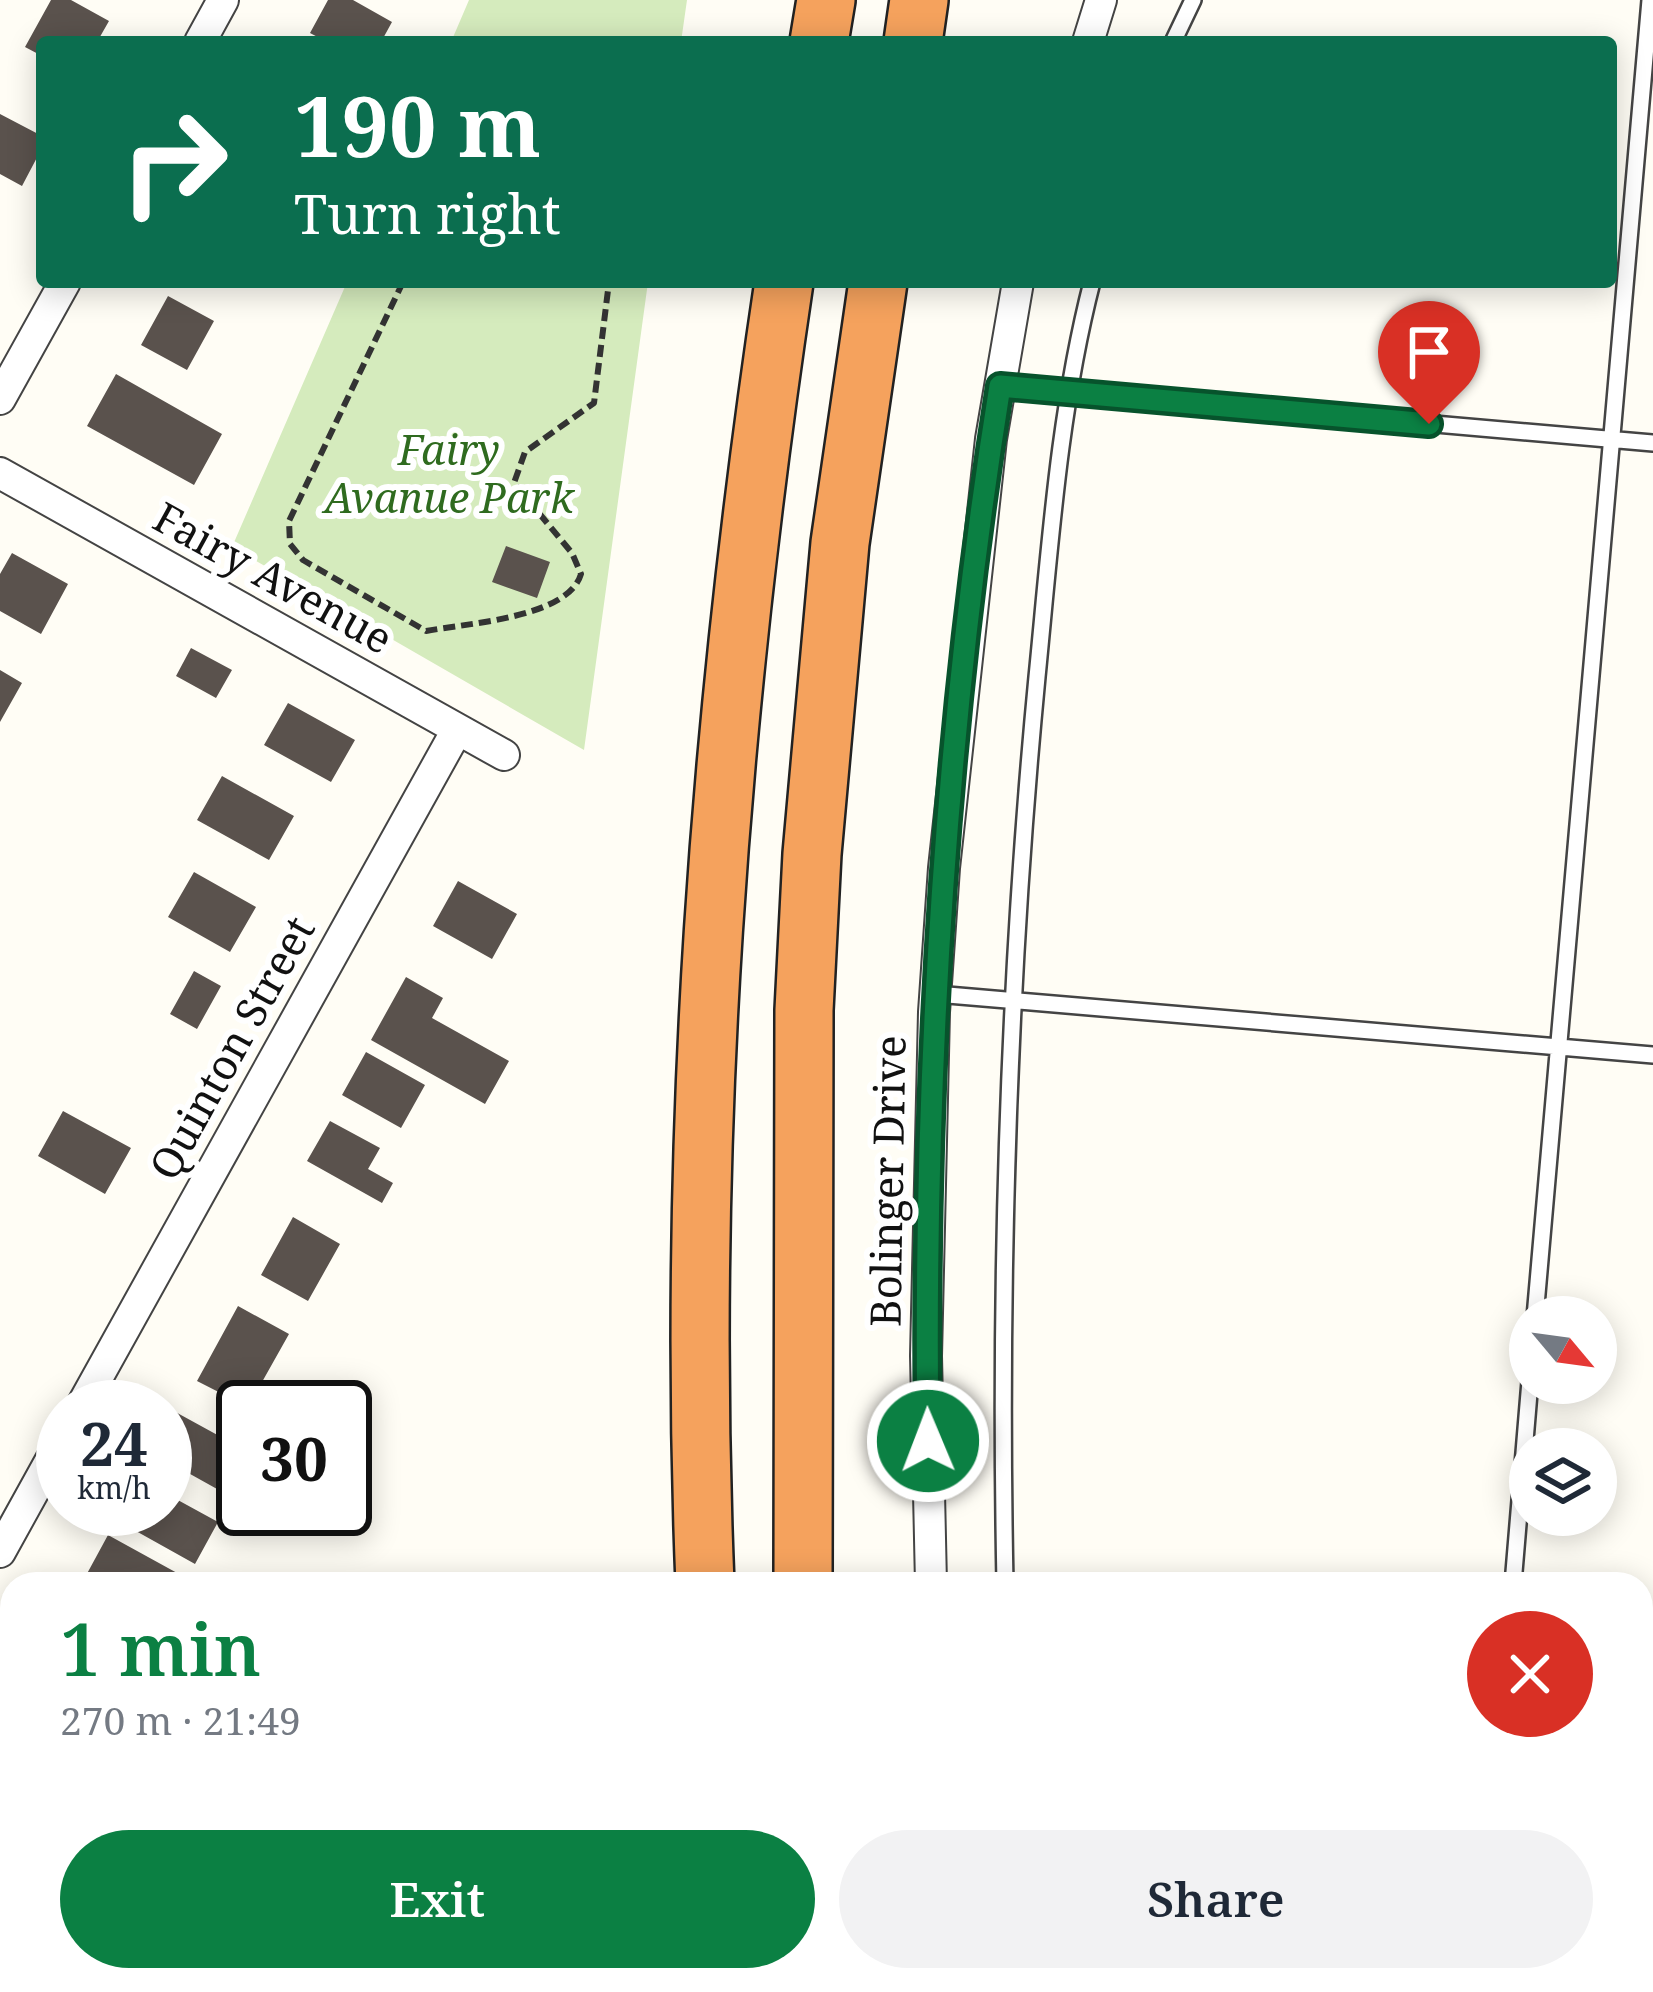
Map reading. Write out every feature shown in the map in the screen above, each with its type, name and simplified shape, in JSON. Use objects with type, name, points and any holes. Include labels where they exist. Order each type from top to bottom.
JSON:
[{"type":"highway","points":[[821,36],[826,0]]},
{"type":"highway","points":[[914,36],[920,0]]},
{"type":"highway","points":[[705,1572],[698,1415],[700,1161],[712,906],[732,654],[783,288]]},
{"type":"highway","points":[[802,1572],[804,1010],[812,854],[840,543],[877,288]]},
{"type":"street","points":[[203,36],[223,0]]},
{"type":"street","points":[[1090,36],[1102,1]]},
{"type":"street","points":[[0,398],[62,288]]},
{"type":"street","name":"Bolinger Drive","points":[[931,1572],[926,1356],[936,994],[956,725],[1017,288]]},
{"type":"street","name":"Fairy Avenue","points":[[0,473],[504,755]]},
{"type":"street","name":"Quinton Street","points":[[95,1380],[458,730]]},
{"type":"street","points":[[0,1552],[36,1487]]},
{"type":"lane","points":[[1176,36],[1193,0]]},
{"type":"lane","points":[[1537,1296],[1607,439],[1649,0]]},
{"type":"lane","points":[[1005,1572],[1003,1305],[1015,1000],[1033,720],[1071,393],[1091,288]]},
{"type":"lane","points":[[1000,386],[1653,443]]},
{"type":"lane","points":[[936,994],[1653,1055]]},
{"type":"lane","points":[[1514,1572],[1528,1404]]},
{"type":"path","points":[[400,288],[290,520],[290,544],[302,560],[425,632],[553,606],[576,590],[581,574],[572,553],[514,483],[525,452],[594,403],[608,288]]},
{"type":"green space","points":[[469,0],[687,0],[682,36],[454,36]]},
{"type":"green space","name":"Fairy Avanue Park","points":[[344,288],[647,288],[584,750],[232,547]]},
{"type":"building","points":[[51,0],[71,0],[109,21],[100,36],[36,36],[36,53],[25,47]]},
{"type":"building","points":[[328,0],[353,0],[392,22],[384,36],[310,33]]},
{"type":"building","points":[[0,114],[36,133],[36,159],[22,186],[0,174]]},
{"type":"building","points":[[168,296],[214,321],[187,370],[141,345]]},
{"type":"building","points":[[116,374],[222,434],[194,485],[87,426]]},
{"type":"building","points":[[506,546],[550,562],[537,598],[492,582]]},
{"type":"building","points":[[12,553],[68,584],[41,634],[0,611],[0,574]]},
{"type":"building","points":[[191,648],[232,670],[216,698],[176,676]]},
{"type":"building","points":[[0,670],[22,683],[0,722]]},
{"type":"building","points":[[288,703],[355,740],[331,782],[264,745]]},
{"type":"building","points":[[222,776],[294,816],[269,860],[197,820]]},
{"type":"building","points":[[194,872],[256,907],[230,952],[168,917]]},
{"type":"building","points":[[458,881],[517,914],[492,959],[433,926]]},
{"type":"building","points":[[194,971],[221,986],[197,1029],[170,1014]]},
{"type":"building","points":[[406,977],[443,998],[432,1018],[509,1061],[485,1104],[371,1040]]},
{"type":"building","points":[[366,1052],[425,1085],[401,1128],[342,1095]]},
{"type":"building","points":[[63,1111],[131,1148],[105,1194],[38,1156]]},
{"type":"building","points":[[330,1121],[380,1148],[368,1169],[393,1183],[382,1203],[307,1161]]},
{"type":"building","points":[[293,1217],[340,1244],[308,1301],[261,1275]]},
{"type":"building","points":[[238,1306],[289,1334],[263,1380],[216,1380],[216,1391],[197,1381]]},
{"type":"building","points":[[192,1421],[216,1434],[216,1488],[192,1475]]},
{"type":"building","points":[[192,1508],[216,1521],[195,1564],[145,1536],[192,1536]]},
{"type":"building","points":[[110,1536],[175,1572],[88,1572]]},
{"type":"route","points":[[928,1441],[934,1012],[956,725],[1000,386],[1429,424]]}]
